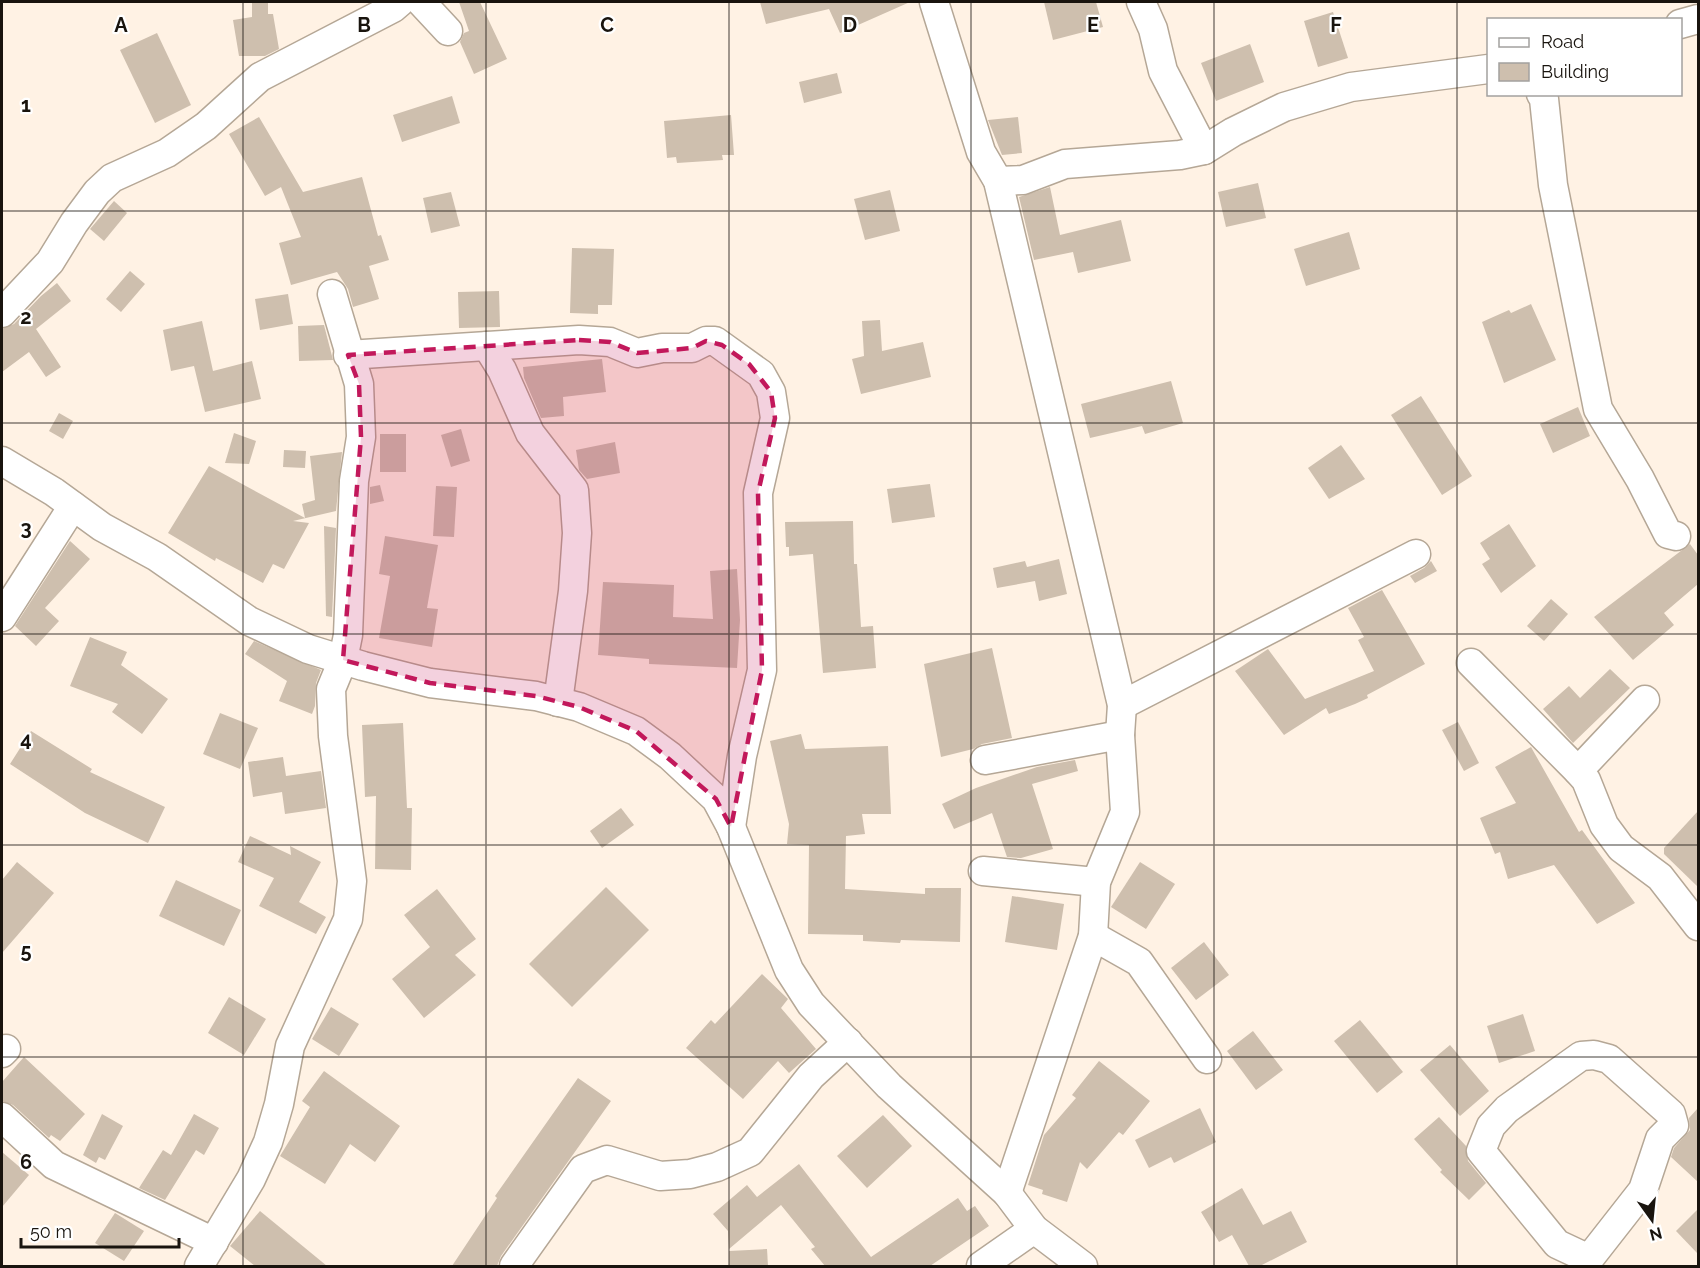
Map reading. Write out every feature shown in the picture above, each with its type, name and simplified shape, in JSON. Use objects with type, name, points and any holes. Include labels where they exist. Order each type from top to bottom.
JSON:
[{"type":"street","points":[[2,313],[50,262],[74,223],[97,192],[112,178],[177,146],[206,126],[260,77],[393,8],[400,2]]},
{"type":"street","points":[[420,2],[448,31]]},
{"type":"street","points":[[934,2],[981,152],[998,181],[1122,705],[1120,735],[1125,812],[1096,882],[1093,936],[1007,1193]]},
{"type":"street","points":[[1142,2],[1153,29],[1163,71],[1204,150]]},
{"type":"street","points":[[1682,23],[1698,19]]},
{"type":"street","points":[[998,181],[1023,180],[1065,164],[1180,155],[1204,150],[1233,132],[1284,107],[1351,87],[1487,69]]},
{"type":"street","points":[[1542,96],[1553,185],[1598,409],[1640,478],[1668,534],[1676,536]]},
{"type":"street","points":[[199,1266],[251,1179],[268,1142],[279,1104],[290,1046],[348,919],[352,881],[333,736],[331,689],[343,660],[348,635],[354,481],[361,437],[358,384],[332,294]]},
{"type":"street","points":[[348,355],[579,340],[610,342],[637,353],[662,348],[692,348],[706,341],[715,341],[761,374],[771,392],[775,418],[758,493],[762,670],[742,756],[731,827]]},
{"type":"street","points":[[487,346],[502,370],[530,434],[574,490],[577,533],[573,591],[558,702]]},
{"type":"street","points":[[2,462],[73,506],[102,527],[157,557],[249,621],[308,649],[430,683],[536,696],[579,707],[636,731],[670,756],[716,799],[731,827],[789,970],[811,1004],[889,1086],[1007,1193],[1034,1229],[1083,1266]]},
{"type":"street","points":[[2,617],[73,506]]},
{"type":"street","points":[[1122,705],[1416,554]]},
{"type":"street","points":[[1471,663],[1586,780],[1604,825],[1621,848],[1660,878],[1698,925]]},
{"type":"street","points":[[1578,771],[1645,700]]},
{"type":"street","points":[[985,760],[1120,735]]},
{"type":"street","points":[[983,871],[1096,882]]},
{"type":"street","points":[[1093,936],[1138,962],[1207,1059]]},
{"type":"street","points":[[514,1266],[584,1169],[607,1161],[660,1176],[690,1174],[717,1167],[750,1152],[811,1076],[848,1042]]},
{"type":"street","points":[[1594,1055],[1609,1059],[1671,1114],[1674,1125],[1660,1139],[1642,1190],[1589,1263],[1557,1244],[1481,1150],[1491,1126],[1507,1109],[1581,1056],[1594,1055]]},
{"type":"street","points":[[2,1117],[54,1165],[214,1242]]},
{"type":"street","points":[[981,1266],[1034,1229]]},
{"type":"highlighted area","points":[[579,340],[610,342],[637,353],[692,348],[706,341],[722,345],[749,364],[771,392],[775,418],[758,493],[762,670],[731,827],[716,799],[636,731],[579,707],[536,696],[430,683],[343,660],[361,437],[359,384],[348,355]]},
{"type":"building","points":[[252,2],[268,2],[268,14],[273,14],[279,49],[265,56],[239,56],[233,20],[252,17]]},
{"type":"building","points":[[459,2],[480,2],[507,59],[474,74],[460,42],[464,33],[469,31]]},
{"type":"building","points":[[760,2],[910,2],[840,33],[829,9],[766,24]]},
{"type":"building","points":[[1044,2],[1096,2],[1103,27],[1053,40]]},
{"type":"building","points":[[1333,12],[1348,58],[1318,67],[1304,21]]},
{"type":"building","points":[[157,33],[191,105],[155,123],[120,50]]},
{"type":"building","points":[[1250,44],[1264,82],[1216,101],[1201,63]]},
{"type":"building","points":[[837,73],[842,93],[804,103],[799,82]]},
{"type":"building","points":[[452,96],[460,123],[402,142],[393,115]]},
{"type":"building","points":[[731,115],[734,155],[722,155],[723,160],[677,163],[676,157],[667,158],[664,121]]},
{"type":"building","points":[[259,117],[303,192],[362,177],[378,236],[381,235],[389,260],[369,266],[379,299],[353,307],[348,289],[337,272],[291,285],[279,243],[301,237],[281,187],[265,196],[229,134]]},
{"type":"building","points":[[1018,117],[1022,153],[1002,155],[988,120]]},
{"type":"building","points":[[1258,183],[1266,218],[1226,227],[1218,192]]},
{"type":"building","points":[[1050,187],[1060,235],[1121,220],[1131,261],[1078,273],[1073,252],[1034,260],[1019,197]]},
{"type":"building","points":[[890,190],[900,231],[865,240],[854,199]]},
{"type":"building","points":[[451,192],[460,226],[431,233],[423,198]]},
{"type":"building","points":[[114,201],[127,213],[104,241],[90,229]]},
{"type":"building","points":[[1349,232],[1360,269],[1306,286],[1294,249]]},
{"type":"building","points":[[572,248],[614,249],[612,305],[598,305],[598,314],[570,313]]},
{"type":"building","points":[[130,271],[145,284],[121,312],[106,299]]},
{"type":"building","points":[[57,283],[71,301],[36,329],[61,367],[46,377],[29,352],[2,372],[2,329],[14,324]]},
{"type":"building","points":[[499,291],[500,327],[459,328],[458,292]]},
{"type":"building","points":[[288,294],[293,324],[260,330],[255,299]]},
{"type":"building","points":[[1531,304],[1556,360],[1504,383],[1482,322],[1509,310],[1511,313]]},
{"type":"building","points":[[880,320],[882,351],[923,342],[931,377],[861,394],[852,359],[864,356],[862,321]]},
{"type":"building","points":[[202,321],[213,371],[252,361],[261,399],[205,412],[194,366],[171,371],[163,330]]},
{"type":"building","points":[[324,325],[333,360],[299,361],[298,326]]},
{"type":"building","points":[[602,359],[606,392],[563,397],[564,416],[541,418],[524,378],[523,367]]},
{"type":"building","points":[[1171,381],[1183,423],[1145,434],[1142,426],[1090,438],[1081,404]]},
{"type":"building","points":[[1421,396],[1472,476],[1442,495],[1391,415]]},
{"type":"building","points":[[1578,407],[1590,436],[1553,453],[1540,424]]},
{"type":"building","points":[[59,413],[73,421],[63,439],[49,431]]},
{"type":"building","points":[[461,429],[470,461],[451,467],[441,435]]},
{"type":"building","points":[[234,433],[256,441],[249,464],[225,463]]},
{"type":"building","points":[[380,434],[406,434],[406,472],[380,472]]},
{"type":"building","points":[[615,442],[620,473],[587,479],[579,470],[576,450]]},
{"type":"building","points":[[1341,445],[1365,479],[1329,499],[1308,468]]},
{"type":"building","points":[[284,450],[306,451],[305,468],[283,467]]},
{"type":"building","points":[[342,452],[336,511],[293,521],[309,523],[284,569],[273,564],[263,583],[216,558],[215,561],[168,533],[209,466],[305,518],[302,504],[315,500],[310,456]]},
{"type":"building","points":[[930,484],[935,517],[892,523],[887,489]]},
{"type":"building","points":[[380,485],[384,501],[370,504],[370,487]]},
{"type":"building","points":[[436,486],[457,487],[454,537],[433,536]]},
{"type":"building","points":[[853,521],[854,564],[857,564],[861,627],[873,626],[876,668],[823,673],[813,554],[789,556],[789,547],[786,547],[785,522]]},
{"type":"building","points":[[1509,524],[1536,566],[1501,593],[1482,564],[1490,559],[1480,543]]},
{"type":"building","points":[[324,526],[336,528],[332,617],[326,616]]},
{"type":"building","points":[[385,536],[438,545],[427,608],[438,609],[432,647],[379,638],[390,576],[379,574]]},
{"type":"building","points":[[70,541],[90,559],[45,608],[59,621],[36,646],[15,626]]},
{"type":"building","points":[[1690,544],[1698,555],[1698,584],[1664,613],[1674,625],[1633,660],[1594,617]]},
{"type":"building","points":[[1059,559],[1067,594],[1039,601],[1035,581],[997,588],[993,568],[1025,561],[1027,567]]},
{"type":"building","points":[[1431,561],[1437,571],[1415,583],[1410,576]]},
{"type":"building","points":[[737,569],[740,620],[737,668],[649,664],[649,659],[598,655],[603,582],[674,585],[673,617],[713,619],[710,571]]},
{"type":"building","points":[[1382,590],[1425,664],[1367,695],[1368,698],[1355,704],[1329,714],[1326,708],[1284,735],[1235,671],[1268,649],[1305,699],[1374,671],[1358,640],[1364,637],[1348,608]]},
{"type":"building","points":[[1551,599],[1568,614],[1544,641],[1527,626]]},
{"type":"building","points":[[90,637],[127,652],[121,665],[168,699],[142,734],[112,712],[118,704],[70,686]]},
{"type":"building","points":[[254,641],[321,670],[316,683],[315,706],[312,714],[279,701],[287,681],[245,654]]},
{"type":"building","points":[[992,648],[1012,738],[982,744],[973,749],[941,757],[924,664]]},
{"type":"building","points":[[1610,669],[1630,688],[1573,743],[1543,709],[1569,686],[1580,698]]},
{"type":"building","points":[[220,713],[258,728],[240,769],[203,754]]},
{"type":"building","points":[[1458,722],[1479,763],[1464,771],[1442,730]]},
{"type":"building","points":[[403,723],[407,808],[412,808],[411,870],[375,869],[376,796],[365,797],[362,725]]},
{"type":"building","points":[[31,731],[92,769],[90,772],[165,807],[148,843],[85,813],[10,764]]},
{"type":"building","points":[[801,734],[805,749],[888,746],[891,814],[862,814],[865,834],[846,836],[845,889],[925,894],[925,888],[961,888],[960,942],[901,940],[900,943],[863,941],[863,935],[808,934],[809,845],[787,844],[789,824],[770,741]]},
{"type":"building","points":[[1531,747],[1579,832],[1582,830],[1635,903],[1597,924],[1554,865],[1508,879],[1500,852],[1495,854],[1480,818],[1516,803],[1495,767]]},
{"type":"building","points":[[283,757],[286,776],[321,771],[326,808],[285,814],[282,792],[253,797],[248,762]]},
{"type":"building","points":[[1075,760],[1078,771],[1032,784],[1053,849],[1021,858],[1007,857],[992,813],[954,829],[942,804],[976,788],[1037,767]]},
{"type":"building","points":[[621,808],[634,825],[602,848],[590,831]]},
{"type":"building","points":[[1698,811],[1698,887],[1664,854],[1664,848]]},
{"type":"building","points":[[250,836],[291,855],[290,846],[321,862],[299,902],[326,917],[316,934],[259,906],[274,878],[238,862]]},
{"type":"building","points":[[17,862],[54,893],[2,953],[2,880]]},
{"type":"building","points":[[1140,862],[1175,884],[1146,929],[1111,907]]},
{"type":"building","points":[[176,880],[241,910],[224,946],[159,916]]},
{"type":"building","points":[[606,887],[649,930],[572,1007],[529,964]]},
{"type":"building","points":[[437,889],[476,939],[455,955],[476,975],[424,1018],[392,979],[430,947],[404,915]]},
{"type":"building","points":[[1012,896],[1064,904],[1057,950],[1005,942]]},
{"type":"building","points":[[1204,942],[1229,975],[1196,1000],[1171,968]]},
{"type":"building","points":[[762,974],[788,999],[781,1008],[816,1049],[789,1073],[778,1061],[743,1099],[686,1048],[711,1020],[715,1024]]},
{"type":"building","points":[[229,997],[266,1019],[244,1055],[208,1033]]},
{"type":"building","points":[[331,1007],[359,1024],[339,1056],[312,1039]]},
{"type":"building","points":[[1523,1014],[1535,1051],[1499,1063],[1487,1026]]},
{"type":"building","points":[[1360,1020],[1403,1072],[1377,1093],[1334,1041]]},
{"type":"building","points":[[1253,1031],[1283,1070],[1256,1090],[1227,1051]]},
{"type":"building","points":[[1450,1045],[1489,1091],[1460,1116],[1420,1070]]},
{"type":"building","points":[[24,1057],[85,1114],[60,1141],[51,1135],[49,1138],[13,1105],[2,1101],[2,1082]]},
{"type":"building","points":[[1099,1061],[1150,1101],[1123,1135],[1119,1132],[1087,1169],[1080,1162],[1067,1202],[1042,1194],[1043,1190],[1028,1185],[1044,1135],[1076,1098],[1072,1095]]},
{"type":"building","points":[[324,1071],[400,1126],[375,1162],[350,1144],[325,1184],[280,1156],[310,1107],[302,1101]]},
{"type":"building","points":[[578,1078],[611,1101],[501,1256],[497,1266],[452,1266],[497,1198],[495,1196]]},
{"type":"building","points":[[1200,1108],[1216,1142],[1174,1163],[1171,1157],[1149,1168],[1135,1140]]},
{"type":"building","points":[[1698,1108],[1698,1182],[1671,1157],[1674,1148],[1690,1130],[1689,1118]]},
{"type":"building","points":[[102,1114],[123,1126],[105,1160],[99,1157],[96,1163],[83,1155]]},
{"type":"building","points":[[194,1114],[219,1128],[204,1155],[196,1150],[165,1200],[139,1188],[163,1150],[171,1155]]},
{"type":"building","points":[[883,1115],[912,1146],[867,1188],[837,1156]]},
{"type":"building","points":[[1439,1117],[1466,1146],[1468,1161],[1486,1183],[1469,1200],[1440,1172],[1442,1170],[1414,1139]]},
{"type":"building","points":[[2,1152],[29,1175],[2,1207]]},
{"type":"building","points":[[799,1164],[871,1257],[958,1198],[967,1211],[975,1206],[989,1226],[930,1266],[825,1266],[811,1249],[815,1247],[781,1205],[729,1249],[728,1231],[713,1214],[747,1185],[757,1197]]},
{"type":"building","points":[[1242,1188],[1263,1225],[1291,1211],[1307,1242],[1260,1266],[1249,1266],[1232,1235],[1219,1242],[1201,1212]]},
{"type":"building","points":[[1698,1209],[1698,1254],[1676,1231]]},
{"type":"building","points":[[260,1211],[327,1266],[255,1266],[230,1246]]},
{"type":"building","points":[[115,1213],[144,1231],[124,1261],[95,1243]]},
{"type":"building","points":[[767,1249],[768,1266],[729,1266],[729,1251]]}]
